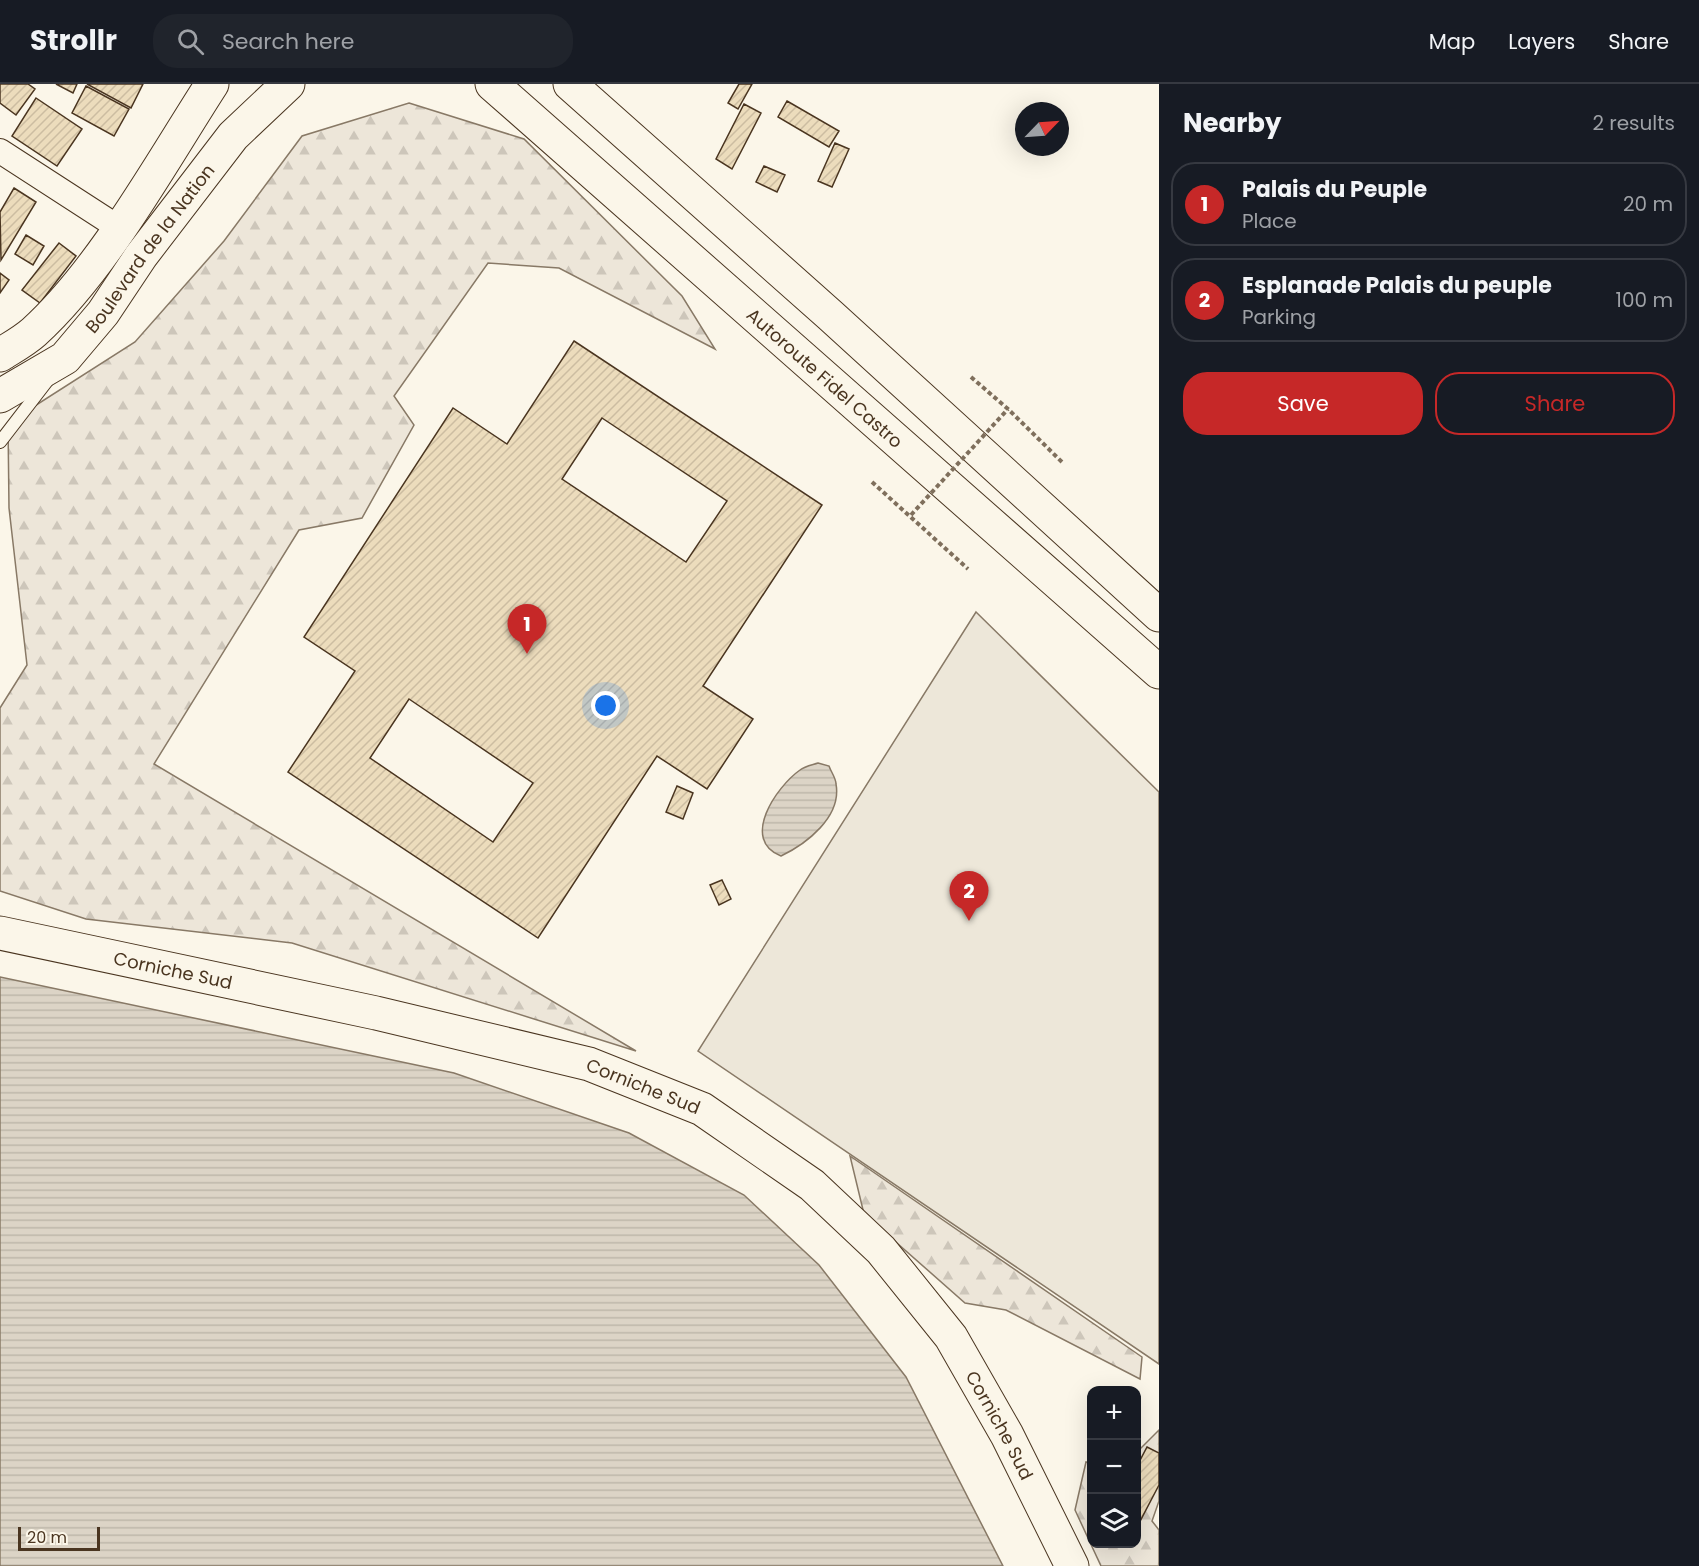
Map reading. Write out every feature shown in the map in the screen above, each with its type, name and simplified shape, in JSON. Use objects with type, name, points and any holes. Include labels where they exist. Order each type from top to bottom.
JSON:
[{"type":"main road","name":"Boulevard de la Nation","points":[[0,355],[33,333],[74,288],[119,228],[212,84]]},
{"type":"main road","name":"Boulevard de la Nation","points":[[0,396],[65,358],[103,313],[141,256],[233,136],[288,84]]},
{"type":"main road","name":"Autoroute Fidel Castro","points":[[492,84],[1159,672]]},
{"type":"main road","points":[[570,84],[830,315],[1159,615]]},
{"type":"main road","name":"Corniche Sud","points":[[0,933],[354,1008],[589,1064],[702,1109],[812,1185],[881,1250],[951,1337],[1007,1435],[1072,1566]]},
{"type":"street","points":[[0,151],[119,228]]},
{"type":"lane","points":[[0,442],[65,358]]},
{"type":"path","points":[[971,377],[1008,409],[1064,464]]},
{"type":"path","points":[[911,515],[1008,409]]},
{"type":"path","points":[[872,482],[968,569]]},
{"type":"green space","points":[[409,103],[524,139],[682,296],[715,349],[559,268],[488,263],[394,396],[414,425],[362,518],[299,530],[154,764],[636,1051],[292,943],[86,919],[0,891],[0,708],[27,665],[9,508],[8,423],[135,342],[224,241],[302,136]]},
{"type":"green space","points":[[850,1156],[1142,1357],[1140,1379],[1006,1310],[965,1303],[864,1214]]},
{"type":"green space","points":[[1159,1430],[1159,1501],[1152,1521],[1159,1530],[1159,1566],[1101,1566],[1093,1548],[1141,1548],[1141,1448]]},
{"type":"green space","points":[[1087,1462],[1087,1536],[1075,1510]]},
{"type":"shaded area","points":[[976,612],[1159,792],[1159,1364],[698,1051]]},
{"type":"shaded area","points":[[818,763],[829,766],[835,780],[836,796],[833,807],[828,818],[811,837],[781,856],[769,848],[763,838],[766,813],[781,788],[791,778],[802,769]]},
{"type":"shaded area","points":[[0,977],[454,1073],[629,1133],[744,1195],[819,1265],[906,1377],[1003,1566],[0,1566]]},
{"type":"building","points":[[0,84],[28,84],[35,89],[16,115],[0,103]]},
{"type":"building","points":[[56,84],[77,84],[73,93]]},
{"type":"building","points":[[87,84],[143,84],[131,108]]},
{"type":"building","points":[[739,84],[752,84],[738,109],[728,103]]},
{"type":"building","points":[[86,86],[129,109],[114,136],[72,113]]},
{"type":"building","points":[[36,98],[82,129],[57,166],[12,136]]},
{"type":"building","points":[[787,101],[839,131],[829,147],[778,117]]},
{"type":"building","points":[[744,104],[761,113],[732,169],[716,159]]},
{"type":"building","points":[[835,143],[849,149],[832,187],[818,181]]},
{"type":"building","points":[[764,166],[785,175],[777,192],[756,182]]},
{"type":"building","points":[[14,188],[36,202],[1,260],[0,212]]},
{"type":"building","points":[[26,235],[44,246],[33,265],[15,254]]},
{"type":"building","points":[[59,243],[76,256],[40,303],[22,290]]},
{"type":"building","points":[[0,273],[9,280],[0,293]]},
{"type":"building","points":[[574,341],[822,505],[703,686],[753,719],[707,789],[657,756],[538,938],[288,772],[355,671],[304,637],[453,408],[507,444]],"holes":[[[602,418],[727,501],[686,562],[562,479]],[[409,699],[533,783],[493,842],[370,758]]]},
{"type":"building","points":[[677,786],[693,793],[683,819],[666,812]]},
{"type":"building","points":[[722,880],[731,899],[719,905],[710,885]]},
{"type":"building","points":[[1147,1447],[1159,1453],[1159,1485],[1141,1519],[1141,1494],[1141,1458]]},
{"type":"place","name":"Palais du Peuple","points":[[527,654]]},
{"type":"place","name":"Esplanade Palais du peuple","points":[[969,921]]}]
